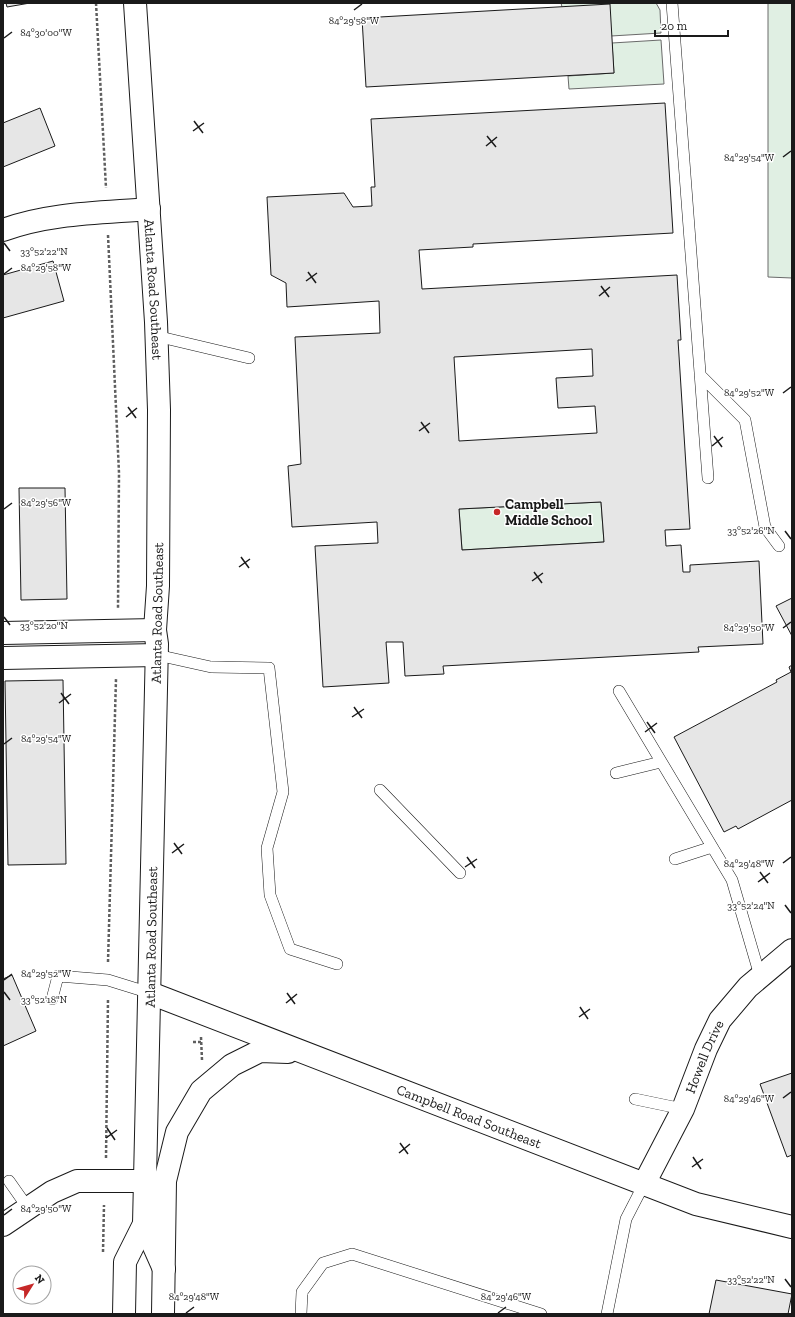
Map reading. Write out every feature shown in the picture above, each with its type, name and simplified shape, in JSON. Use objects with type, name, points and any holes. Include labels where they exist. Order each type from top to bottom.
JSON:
[{"type":"main road","name":"Atlanta Road Southeast","points":[[124,1314],[126,1262],[144,1224],[150,993],[156,655],[155,630],[160,497],[156,336],[135,3]]},
{"type":"main road","points":[[3,230],[25,222],[79,214],[148,209]]},
{"type":"main road","points":[[3,633],[155,630]]},
{"type":"main road","points":[[3,658],[156,655]]},
{"type":"main road","name":"Howell Drive","points":[[644,1184],[683,1109],[706,1048],[720,1020],[733,1002],[760,976],[792,950]]},
{"type":"main road","name":"Campbell Road Southeast","points":[[150,993],[696,1204],[761,1221],[792,1227]]},
{"type":"main road","points":[[164,1269],[165,1181],[178,1132],[201,1091],[232,1065],[260,1051],[306,1053]]},
{"type":"main road","points":[[3,1224],[52,1192],[77,1182],[145,1181]]},
{"type":"main road","name":"Atlanta Road Southeast","points":[[144,1224],[164,1269],[163,1314]]},
{"type":"lane","points":[[672,3],[708,478]]},
{"type":"lane","points":[[156,336],[249,358]]},
{"type":"lane","points":[[700,375],[744,420],[765,527],[779,546]]},
{"type":"lane","points":[[156,655],[211,667],[269,668],[282,792],[267,848],[270,895],[290,949],[337,964]]},
{"type":"lane","points":[[619,691],[732,880],[760,976]]},
{"type":"lane","points":[[616,773],[661,762]]},
{"type":"lane","points":[[380,790],[460,873]]},
{"type":"lane","points":[[675,859],[712,847]]},
{"type":"lane","points":[[52,999],[58,976],[108,980],[150,993]]},
{"type":"lane","points":[[635,1099],[683,1109]]},
{"type":"lane","points":[[9,1181],[28,1208]]},
{"type":"lane","points":[[607,1314],[626,1218],[644,1184]]},
{"type":"lane","points":[[301,1314],[302,1292],[323,1263],[352,1254],[541,1314]]},
{"type":"path","points":[[201,1036],[202,1065]]},
{"type":"path","points":[[192,1042],[202,1042]]},
{"type":"green space","points":[[561,3],[656,3],[660,10],[661,33],[611,36],[562,7]]},
{"type":"green space","points":[[768,3],[792,3],[792,278],[768,277]]},
{"type":"green space","points":[[661,40],[664,84],[569,89],[568,76],[614,73],[612,43]]},
{"type":"green space","points":[[601,502],[604,542],[462,550],[459,509]]},
{"type":"building","points":[[6,3],[30,3],[7,7]]},
{"type":"building","points":[[610,4],[614,73],[366,87],[362,18]]},
{"type":"building","points":[[665,103],[673,233],[473,244],[473,247],[419,250],[422,289],[677,275],[681,340],[678,340],[690,529],[665,530],[666,546],[681,545],[683,572],[690,572],[690,565],[759,561],[763,644],[698,647],[699,652],[443,666],[444,674],[405,676],[403,642],[386,642],[389,683],[323,687],[315,546],[378,543],[377,522],[292,527],[288,466],[301,464],[295,337],[380,333],[379,301],[287,307],[286,283],[271,275],[267,197],[344,193],[353,207],[372,206],[371,187],[375,187],[371,119]],"holes":[[[592,349],[593,376],[556,378],[558,408],[595,406],[597,433],[459,441],[454,357]],[[601,502],[604,542],[462,550],[459,509]]]},
{"type":"building","points":[[40,108],[55,146],[3,167],[3,123]]},
{"type":"building","points":[[53,261],[64,301],[3,318],[3,275]]},
{"type":"building","points":[[19,488],[65,488],[67,599],[21,600]]},
{"type":"building","points":[[792,598],[792,636],[776,606]]},
{"type":"building","points":[[792,665],[792,800],[738,829],[736,826],[724,832],[674,737],[777,682],[776,680],[791,672],[789,667]]},
{"type":"building","points":[[63,680],[66,864],[8,865],[5,681]]},
{"type":"building","points":[[12,975],[36,1031],[3,1046],[3,979]]},
{"type":"building","points":[[792,1073],[792,1155],[787,1157],[760,1084]]},
{"type":"building","points":[[716,1280],[792,1294],[788,1314],[709,1314]]},
{"type":"place","name":"Campbell Middle School","points":[[497,512]]}]
